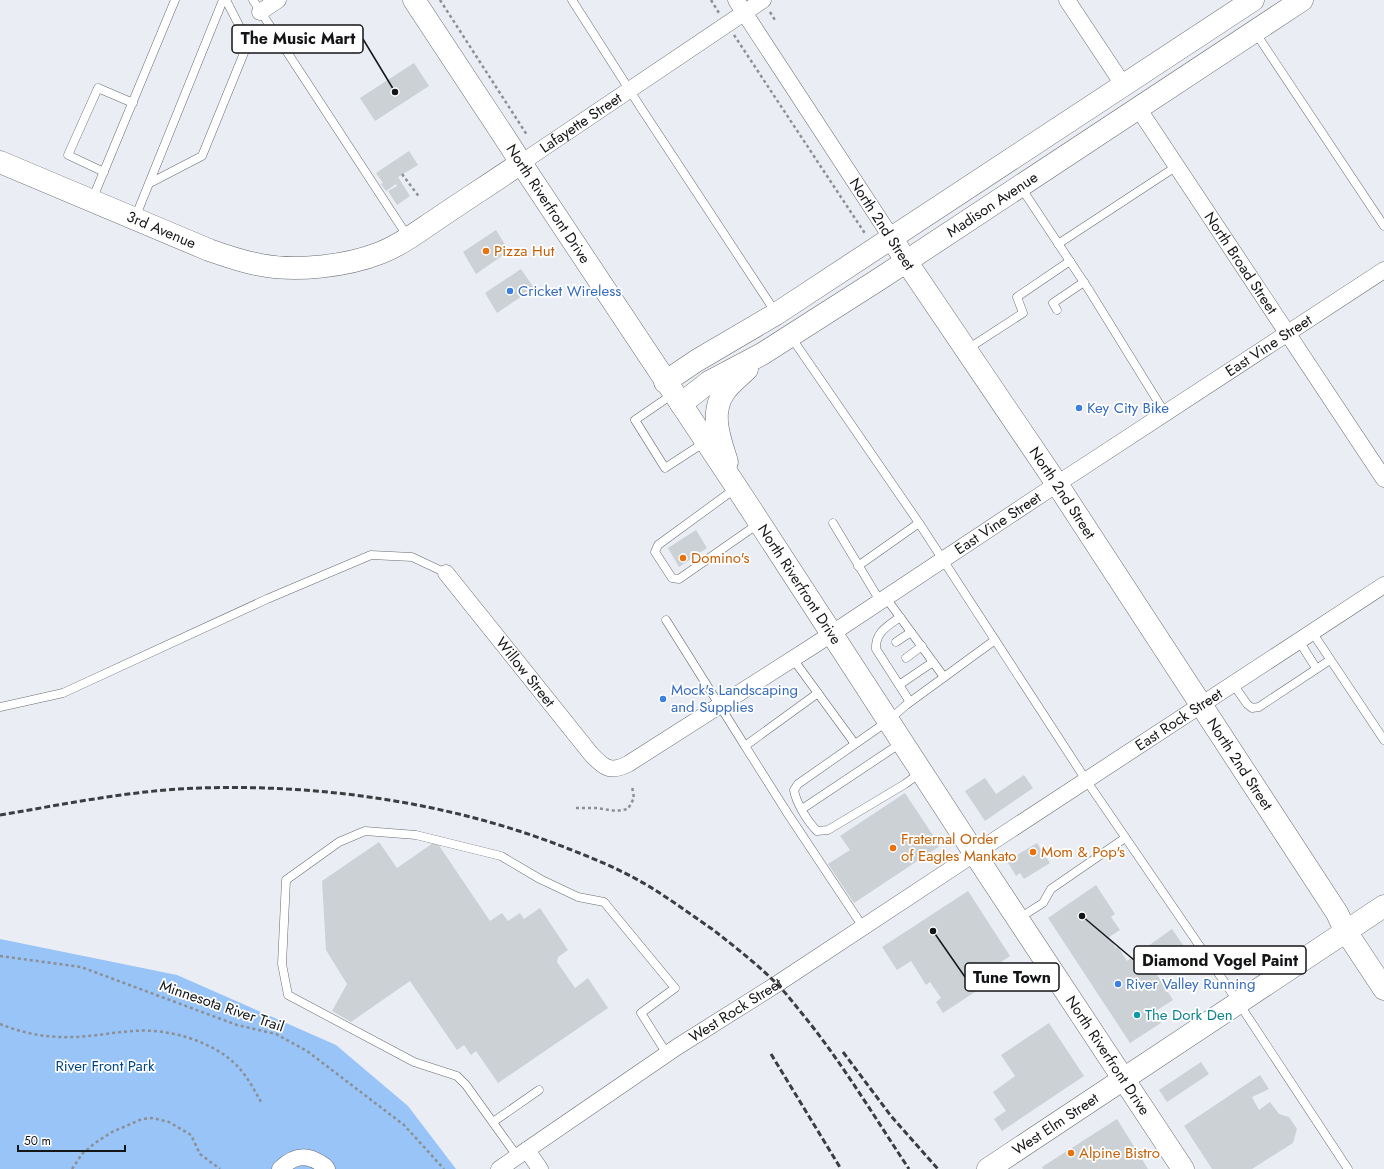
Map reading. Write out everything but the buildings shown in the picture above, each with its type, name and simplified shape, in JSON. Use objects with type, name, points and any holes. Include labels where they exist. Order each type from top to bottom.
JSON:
[{"type":"main road","name":"North Riverfront Drive","points":[[414,0],[832,632],[838,644],[888,721],[1183,1169]]},
{"type":"main road","name":"Madison Avenue","points":[[673,393],[696,361],[776,314],[1253,0]]},
{"type":"main road","name":"Madison Avenue","points":[[673,393],[708,382],[762,354],[1302,0]]},
{"type":"main road","name":"3rd Avenue","points":[[0,162],[209,250],[235,259],[262,266],[305,268],[329,266]]},
{"type":"main road","name":"Lafayette Street","points":[[329,266],[356,261],[381,253],[409,238],[521,163]]},
{"type":"main road","name":"North 2nd Street","points":[[891,237],[1057,484],[1202,704],[1337,913],[1346,930],[1384,989]]},
{"type":"main road","points":[[734,484],[716,422],[717,409],[725,391],[762,354]]},
{"type":"main road","name":"West Elm Street","points":[[988,1169],[1384,906]]},
{"type":"street","points":[[257,6],[278,0]]},
{"type":"street","name":"Lafayette Street","points":[[521,163],[727,24],[741,6],[764,0]]},
{"type":"street","points":[[1067,0],[1124,86]]},
{"type":"street","name":"North 2nd Street","points":[[741,6],[891,237]]},
{"type":"street","name":"North Broad Street","points":[[1138,108],[1384,479]]},
{"type":"street","name":"East Vine Street","points":[[608,769],[618,769],[628,764],[793,659],[1384,270]]},
{"type":"street","name":"Willow Street","points":[[446,573],[591,754],[599,763],[608,769]]},
{"type":"street","name":"East Rock Street","points":[[975,854],[1384,585]]},
{"type":"street","name":"West Rock Street","points":[[499,1169],[667,1054],[975,854]]},
{"type":"street","points":[[522,1153],[540,1169]]},
{"type":"street","points":[[280,1169],[287,1162],[302,1157],[312,1158],[326,1166],[327,1169]]},
{"type":"lane","points":[[92,201],[175,0]]},
{"type":"lane","points":[[150,183],[202,156],[248,42],[224,0]]},
{"type":"lane","points":[[135,219],[224,0]]},
{"type":"lane","points":[[572,0],[629,90],[776,314]]},
{"type":"lane","points":[[257,6],[409,238]]},
{"type":"lane","points":[[1255,31],[1384,226]]},
{"type":"lane","points":[[104,172],[68,155],[98,88],[133,103]]},
{"type":"lane","points":[[1058,244],[1177,166]]},
{"type":"lane","points":[[1020,186],[1084,282],[1165,413]]},
{"type":"lane","points":[[966,350],[1023,313],[1017,297],[1070,261]]},
{"type":"lane","points":[[1057,310],[1053,303],[1084,282]]},
{"type":"lane","points":[[790,336],[919,523],[1086,780],[1238,1002],[1348,1169]]},
{"type":"lane","points":[[673,393],[635,420],[665,468],[706,442]]},
{"type":"lane","points":[[734,484],[658,545],[655,552],[672,578],[680,579],[760,523]]},
{"type":"lane","points":[[833,523],[858,566],[883,600],[900,617],[944,677]]},
{"type":"lane","points":[[858,566],[919,523]]},
{"type":"lane","points":[[0,707],[63,693],[267,599],[371,555],[412,556],[446,573]]},
{"type":"lane","points":[[900,617],[882,630],[875,642],[876,649],[883,654],[899,685],[910,702]]},
{"type":"lane","points":[[666,620],[788,814],[863,927]]},
{"type":"lane","points":[[896,642],[911,632]]},
{"type":"lane","points":[[1305,637],[1330,660],[1384,740]]},
{"type":"lane","points":[[1305,637],[1316,668]]},
{"type":"lane","points":[[922,772],[905,784],[828,830],[817,831],[795,800],[794,790],[798,784],[888,721],[910,702],[995,640]]},
{"type":"lane","points":[[906,658],[922,646]]},
{"type":"lane","points":[[793,659],[855,744]]},
{"type":"lane","points":[[1232,684],[1247,704],[1252,708],[1259,708],[1316,668],[1330,660]]},
{"type":"lane","points":[[899,685],[933,662]]},
{"type":"lane","points":[[745,746],[818,693]]},
{"type":"lane","points":[[802,808],[903,742]]},
{"type":"lane","points":[[522,1153],[492,1122],[466,1085],[457,1076],[414,1062],[288,995],[282,964],[286,880],[339,842],[365,831],[416,835],[501,856],[540,879],[578,897],[604,902],[675,988],[641,1013],[667,1054]]},
{"type":"lane","points":[[1018,919],[1043,903],[1051,889],[1125,838]]},
{"type":"lane","points":[[492,1122],[539,1090]]},
{"type":"path","points":[[440,0],[527,135]]},
{"type":"path","points":[[711,0],[868,238]]},
{"type":"path","points":[[402,174],[420,198]]},
{"type":"path","points":[[409,194],[414,191]]},
{"type":"path","points":[[576,808],[597,808],[616,811],[628,809],[634,798],[632,786]]},
{"type":"path","name":"Minnesota River Trail","points":[[0,956],[81,967],[237,1026],[276,1034],[307,1051],[404,1125],[444,1169]]},
{"type":"path","points":[[0,1024],[18,1032],[70,1038],[135,1030],[151,1031],[171,1034],[209,1045],[224,1054],[240,1068],[260,1102]]},
{"type":"path","points":[[72,1169],[82,1154],[112,1132],[142,1120],[153,1118],[169,1122],[191,1135],[200,1154],[220,1169]]},
{"type":"green space","name":"River Front Park","points":[[0,939],[177,975],[336,1045],[408,1106],[456,1169],[0,1169]]},
{"type":"railway","points":[[0,815],[100,798],[175,789],[293,789],[340,793],[434,808],[525,833],[580,853],[624,872],[662,895],[712,929],[745,955],[769,977],[790,999],[832,1053],[909,1169]]},
{"type":"railway","points":[[843,1052],[891,1116],[938,1169]]},
{"type":"railway","points":[[771,1054],[841,1169]]},
{"type":"place","name":"The Music Mart","points":[[395,92]]},
{"type":"place","name":"Pizza Hut","points":[[486,251]]},
{"type":"place","name":"Cricket Wireless","points":[[510,291]]},
{"type":"place","name":"Key City Bike","points":[[1079,408]]},
{"type":"place","name":"Domino's","points":[[683,558]]},
{"type":"place","name":"Mock's Landscaping and Supplies","points":[[663,699]]},
{"type":"place","name":"Fraternal Order of Eagles Mankato","points":[[893,848]]},
{"type":"place","name":"Mom & Pop's","points":[[1033,852]]},
{"type":"place","name":"Diamond Vogel Paint","points":[[1082,916]]},
{"type":"place","name":"Tune Town","points":[[933,931]]},
{"type":"place","name":"River Valley Running","points":[[1118,984]]},
{"type":"place","name":"The Dork Den","points":[[1137,1015]]},
{"type":"place","name":"Alpine Bistro","points":[[1071,1153]]}]
